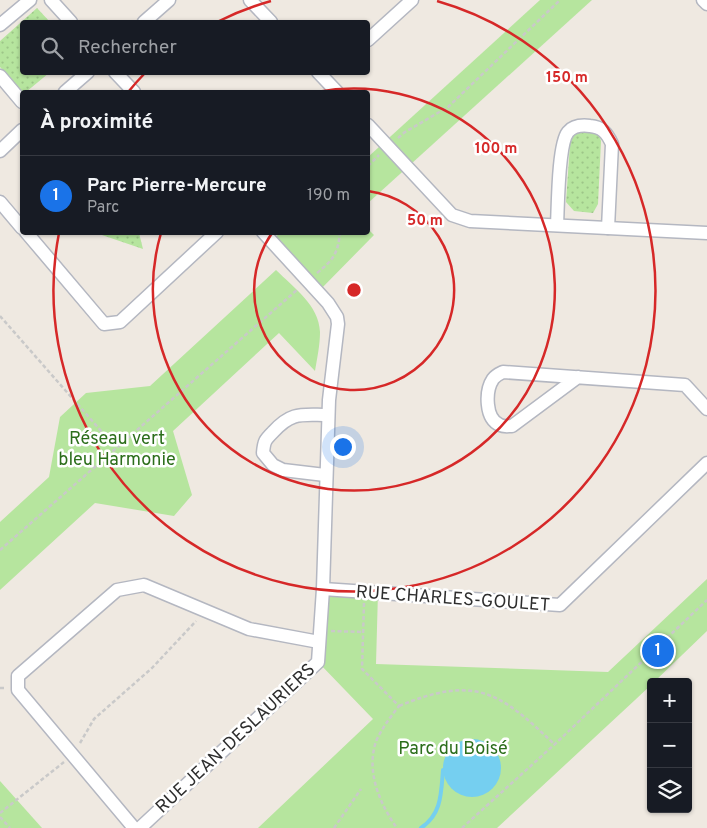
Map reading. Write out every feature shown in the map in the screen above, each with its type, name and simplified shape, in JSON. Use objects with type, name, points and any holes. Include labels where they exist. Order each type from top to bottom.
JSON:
[{"type":"street","points":[[0,25],[30,0]]},
{"type":"street","points":[[51,0],[69,20]]},
{"type":"street","points":[[146,20],[168,0]]},
{"type":"street","points":[[250,0],[269,20]]},
{"type":"street","points":[[370,38],[412,0]]},
{"type":"street","points":[[703,0],[707,4]]},
{"type":"street","points":[[67,90],[85,75]]},
{"type":"street","points":[[118,75],[132,90]]},
{"type":"street","points":[[325,75],[336,90]]},
{"type":"street","points":[[0,76],[20,100]]},
{"type":"street","points":[[557,225],[562,146],[568,132],[576,126],[590,126],[602,128],[612,144],[608,228]]},
{"type":"street","points":[[370,127],[452,215],[470,221],[707,233]]},
{"type":"street","points":[[0,151],[20,132]]},
{"type":"street","points":[[0,202],[20,226]]},
{"type":"street","points":[[29,235],[104,324],[120,322],[214,235]]},
{"type":"street","name":"RUE JEAN-DESLAURIERS","points":[[140,828],[318,662],[328,415],[338,324],[337,317],[328,304],[266,235]]},
{"type":"street","points":[[578,377],[512,426],[502,426],[495,422],[488,411],[490,385],[494,376],[503,372],[578,377],[686,385],[707,409]]},
{"type":"street","points":[[326,476],[283,470],[273,465],[263,452],[264,441],[284,420],[298,415],[328,415]]},
{"type":"street","name":"RUE CHARLES-GOULET","points":[[322,589],[560,605],[707,463]]},
{"type":"street","name":"RUE JEAN-DESLAURIERS","points":[[134,828],[18,690],[18,676],[117,590],[144,585],[249,629],[320,636]]},
{"type":"path","points":[[370,164],[405,132],[448,107],[560,0]]},
{"type":"path","points":[[0,550],[332,260],[337,251],[340,235]]},
{"type":"path","points":[[0,316],[116,449]]},
{"type":"path","points":[[364,592],[362,669],[399,706]]},
{"type":"path","points":[[462,828],[555,744],[707,600]]},
{"type":"path","points":[[0,813],[73,755],[94,719],[152,668],[206,611]]},
{"type":"path","points":[[320,636],[363,632]]},
{"type":"path","points":[[397,828],[391,820],[375,787],[372,766],[377,740],[385,724],[399,706],[425,695],[448,690],[474,690],[497,698],[514,708],[555,744]]},
{"type":"path","points":[[334,828],[361,789]]},
{"type":"path","points":[[0,817],[10,828]]},
{"type":"green space","points":[[540,0],[592,0],[370,201],[370,155]]},
{"type":"green space","points":[[37,8],[48,20],[24,20]]},
{"type":"green space","points":[[20,23],[20,75],[47,75],[28,90],[21,90],[0,67],[0,41]]},
{"type":"green space","points":[[579,132],[595,132],[599,135],[601,141],[598,204],[593,213],[574,211],[566,202],[570,144],[573,136]]},
{"type":"green space","points":[[370,231],[374,235],[318,292],[271,241],[278,235],[370,235]]},
{"type":"green space","points":[[102,235],[140,235],[143,249]]},
{"type":"green space","name":"Réseau vert bleu Harmonie","points":[[276,270],[298,290],[310,305],[319,322],[319,347],[315,371],[279,333],[173,431],[192,495],[174,516],[95,503],[0,590],[0,522],[49,477],[60,417],[86,393],[150,386]]},
{"type":"green space","name":"Parc du Boisé","points":[[707,579],[707,631],[658,678],[647,678],[647,689],[497,828],[258,828],[373,719],[318,662],[323,589],[378,592],[376,664],[608,672]]},
{"type":"green space","points":[[0,781],[42,828],[0,828]]},
{"type":"water","points":[[472,739],[483,741],[496,752],[501,768],[499,779],[488,792],[472,797],[461,795],[448,784],[443,768],[445,757],[456,744]]},
{"type":"waterway","points":[[421,828],[437,810],[441,795],[443,770]]},
{"type":"place","name":"Parc Pierre-Mercure","points":[[658,651]]}]
